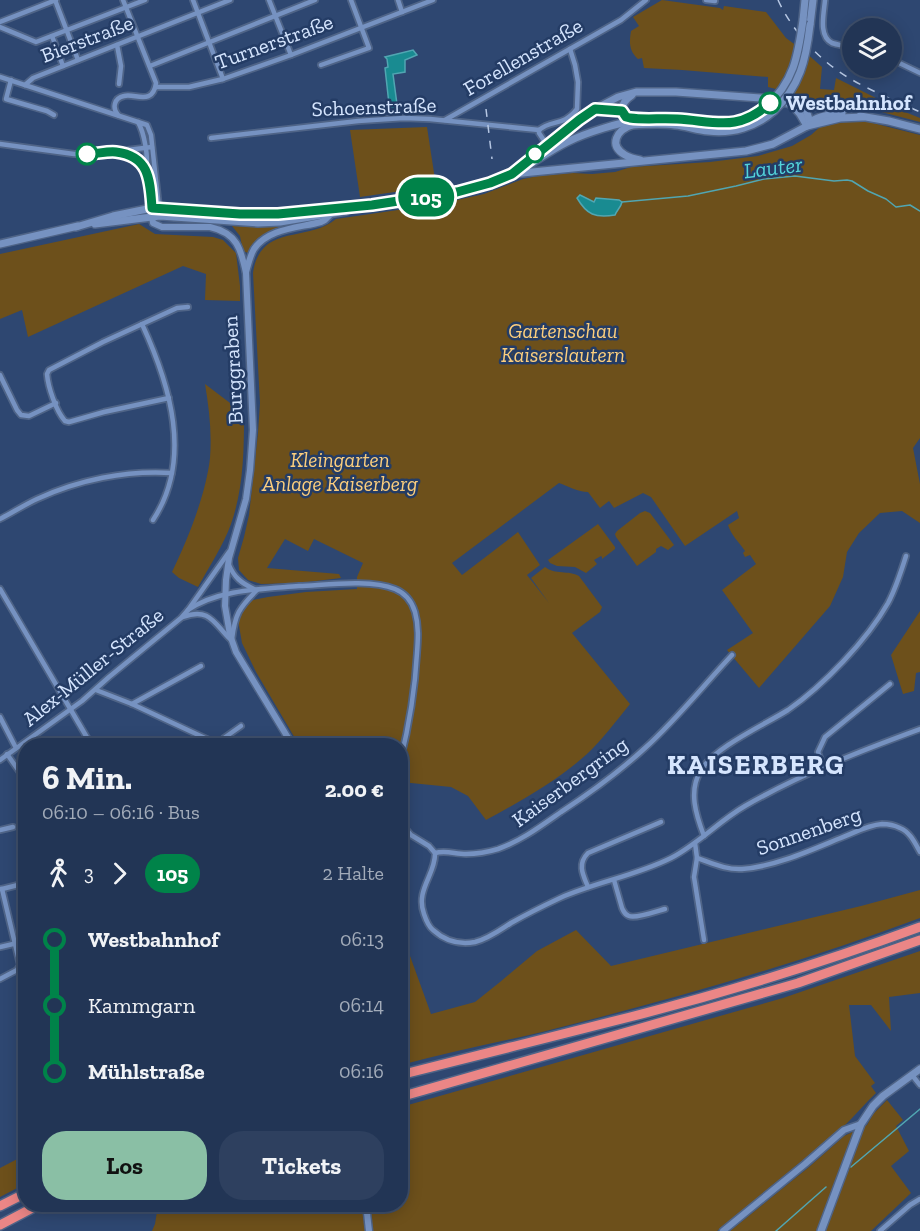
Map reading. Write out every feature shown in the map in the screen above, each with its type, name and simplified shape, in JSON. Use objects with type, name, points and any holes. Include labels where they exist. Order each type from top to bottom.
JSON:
[{"type":"highway","points":[[408,1073],[621,1020],[748,984],[920,927]]},
{"type":"highway","points":[[408,1095],[798,983],[920,940]]},
{"type":"highway","points":[[0,1206],[18,1197]]},
{"type":"highway","points":[[0,1225],[25,1212]]},
{"type":"main road","points":[[636,92],[623,104],[622,111],[626,117],[726,124],[746,119],[760,112],[783,90],[792,72],[797,57],[805,0]]},
{"type":"main road","points":[[616,126],[670,124],[707,131],[725,131],[740,129],[765,118],[791,91],[799,77],[805,56],[813,0]]},
{"type":"main road","points":[[512,174],[595,109],[618,97],[636,92],[676,92],[773,99],[828,108],[920,129]]},
{"type":"main road","points":[[794,104],[806,110],[808,124]]},
{"type":"main road","points":[[512,174],[753,150],[773,144],[826,115],[842,113]]},
{"type":"main road","points":[[808,124],[840,118],[863,117]]},
{"type":"main road","points":[[156,212],[258,223],[280,222],[467,190],[512,174],[567,142],[591,132],[641,119]]},
{"type":"main road","points":[[633,125],[619,132],[617,144],[626,155],[643,161]]},
{"type":"main road","points":[[0,244],[156,212],[258,215],[372,205]]},
{"type":"main road","points":[[821,1231],[861,1124],[883,1096],[920,1069]]},
{"type":"street","points":[[0,22],[55,0],[78,60]]},
{"type":"street","points":[[123,0],[155,78],[156,87]]},
{"type":"street","points":[[0,27],[36,42],[145,0]]},
{"type":"street","points":[[193,0],[224,79]]},
{"type":"street","name":"Bierstraße","points":[[25,85],[33,78],[230,0]]},
{"type":"street","points":[[269,0],[291,55]]},
{"type":"street","points":[[150,66],[315,0]]},
{"type":"street","points":[[321,64],[369,48],[351,0]]},
{"type":"street","points":[[398,0],[402,12]]},
{"type":"street","name":"Turnerstraße","points":[[118,115],[114,111],[114,105],[122,96],[141,98],[153,92],[156,87],[189,87],[224,79],[433,0]]},
{"type":"street","name":"Forellenstraße","points":[[446,120],[621,20],[646,0]]},
{"type":"street","points":[[705,0],[715,1]]},
{"type":"street","points":[[825,0],[824,31],[827,39],[842,45]]},
{"type":"street","points":[[52,36],[63,66]]},
{"type":"street","points":[[117,45],[121,66],[119,84]]},
{"type":"street","points":[[547,145],[539,130],[545,125],[563,122],[577,109],[578,82],[570,49]]},
{"type":"street","points":[[902,64],[920,73]]},
{"type":"street","points":[[0,77],[147,125],[150,130],[152,147],[156,212]]},
{"type":"street","points":[[11,80],[6,99],[54,115]]},
{"type":"street","points":[[595,109],[622,111]]},
{"type":"street","name":"Schoenstraße","points":[[211,138],[404,118],[539,130]]},
{"type":"street","points":[[138,122],[144,133],[148,165],[146,170]]},
{"type":"street","points":[[0,144],[74,154],[152,147]]},
{"type":"street","points":[[114,152],[133,158],[146,170],[156,212]]},
{"type":"street","name":"Burggraben","points":[[156,212],[153,223],[158,227],[210,227],[226,233],[238,246],[246,273],[253,430],[246,499],[228,563],[225,595],[227,624],[236,652],[288,738]]},
{"type":"street","points":[[246,273],[254,249],[264,239],[278,232],[321,222],[331,214]]},
{"type":"street","points":[[169,398],[69,422],[62,418],[47,374],[49,370],[102,342],[177,308],[188,307]]},
{"type":"street","points":[[142,324],[157,358],[169,398],[174,431],[172,473],[162,507],[153,520]]},
{"type":"street","points":[[0,375],[21,415],[28,416],[56,403]]},
{"type":"street","points":[[0,519],[36,500],[90,481],[137,472],[172,473]]},
{"type":"street","name":"Alex-Müller-Straße","points":[[30,738],[96,690],[181,618],[232,549]]},
{"type":"street","points":[[704,837],[695,806],[694,791],[702,769],[723,749],[804,698],[835,669],[865,636],[889,602],[906,556]]},
{"type":"street","points":[[228,563],[238,580],[257,590]]},
{"type":"street","points":[[225,595],[257,590],[340,584],[384,586],[396,589],[405,595],[415,611],[418,630],[416,674],[406,738]]},
{"type":"street","points":[[0,589],[87,738]]},
{"type":"street","points":[[232,641],[234,625],[240,608],[257,590]]},
{"type":"street","name":"Alex-Müller-Straße","points":[[188,610],[202,602],[225,595]]},
{"type":"street","name":"Burggraben","points":[[181,618],[196,613],[205,614],[232,641]]},
{"type":"street","name":"Kaiserbergring","points":[[435,853],[465,854],[495,850],[542,826],[629,762],[647,746],[732,655]]},
{"type":"street","points":[[132,704],[201,666]]},
{"type":"street","points":[[823,766],[818,752],[825,737],[890,684]]},
{"type":"street","points":[[96,690],[205,738]]},
{"type":"street","name":"Alex-Müller-Straße","points":[[0,717],[16,748],[0,760]]},
{"type":"street","points":[[224,738],[241,726]]},
{"type":"street","points":[[408,831],[435,853],[435,861],[422,896],[425,920],[431,928],[449,940],[471,942],[481,940],[536,909],[588,887],[640,872],[679,854],[743,807],[823,766],[920,729]]},
{"type":"street","points":[[7,754],[18,770]]},
{"type":"street","points":[[588,887],[581,870],[583,858],[662,822]]},
{"type":"street","name":"Sonnenberg","points":[[698,858],[723,867],[741,869],[784,860],[880,824],[902,828],[911,836],[920,852]]},
{"type":"street","points":[[0,831],[13,827]]},
{"type":"street","points":[[695,843],[698,858],[694,877],[704,939]]},
{"type":"street","points":[[614,880],[622,908],[628,916],[634,917],[665,909]]},
{"type":"street","points":[[18,885],[1,889],[18,957]]},
{"type":"street","points":[[0,947],[18,943]]},
{"type":"street","points":[[0,979],[18,968]]},
{"type":"street","points":[[912,1075],[920,1085]]},
{"type":"street","points":[[723,1231],[844,1130],[861,1124]]},
{"type":"street","points":[[880,1231],[920,1199]]},
{"type":"street","points":[[367,1212],[369,1231]]},
{"type":"green space","points":[[662,0],[723,10],[724,6],[766,12],[786,38],[822,67],[820,89],[834,90],[836,78],[920,118],[920,122],[870,109],[870,107],[832,100],[831,103],[815,100],[768,87],[768,77],[644,68],[642,58],[638,59],[630,46],[631,31],[639,26],[633,17]]},
{"type":"green space","points":[[839,121],[865,121],[920,135],[920,438],[913,448],[920,484],[920,523],[902,511],[880,513],[859,533],[847,552],[843,577],[830,606],[759,688],[727,650],[753,633],[722,590],[756,564],[750,555],[745,557],[743,553],[745,551],[728,525],[739,518],[737,511],[685,546],[651,497],[643,493],[614,508],[609,501],[600,508],[588,492],[559,483],[452,563],[462,575],[518,532],[540,565],[527,575],[549,603],[531,578],[545,567],[553,571],[579,576],[602,607],[600,612],[572,633],[630,704],[593,748],[551,782],[486,820],[468,796],[451,787],[408,783],[408,738],[295,738],[256,672],[242,643],[238,620],[242,609],[253,600],[268,597],[357,589],[357,577],[363,563],[314,539],[308,551],[285,539],[267,568],[339,574],[341,578],[299,583],[261,584],[248,580],[239,570],[238,558],[249,515],[260,403],[253,273],[257,257],[265,247],[275,240],[312,231],[336,219],[439,204],[484,194],[523,179],[538,176],[615,172],[631,167],[710,162],[758,156],[792,146],[820,127]]},
{"type":"green space","points":[[427,127],[436,186],[360,197],[350,130]]},
{"type":"green space","points":[[139,224],[155,234],[213,237],[223,240],[236,253],[240,301],[205,300],[206,274],[183,266],[28,337],[22,310],[0,319],[0,254]]},
{"type":"green space","points":[[292,225],[267,234],[257,241],[248,253],[243,251],[240,236],[232,226],[263,227]]},
{"type":"green space","points":[[205,384],[234,406],[244,418],[244,445],[240,485],[231,524],[198,587],[172,572],[196,516],[208,472],[210,429]]},
{"type":"green space","points":[[645,511],[650,513],[674,545],[668,550],[661,546],[637,566],[615,534]]},
{"type":"green space","points":[[598,524],[615,549],[602,559],[601,556],[594,560],[597,564],[586,573],[575,567],[557,566],[550,563],[548,560]]},
{"type":"green space","points":[[920,611],[920,672],[916,673],[914,691],[903,694],[891,655]]},
{"type":"green space","points":[[920,890],[920,918],[827,951],[638,1007],[408,1063],[408,950],[431,1014],[475,1002],[537,951],[576,930],[611,966]]},
{"type":"green space","points":[[920,951],[920,993],[889,997],[891,1031],[871,1005],[849,1005],[855,1056],[875,1083],[871,1086],[876,1093],[843,1127],[717,1231],[152,1231],[157,1212],[408,1212],[408,1105],[783,998]]},
{"type":"green space","points":[[887,1100],[903,1120],[896,1126],[909,1151],[891,1166],[911,1193],[871,1231],[730,1231],[844,1136],[867,1125],[873,1114]]},
{"type":"green space","points":[[18,1159],[18,1188],[0,1197],[0,1168]]},
{"type":"shaded area","points":[[413,50],[417,55],[405,60],[405,72],[393,74],[398,112],[392,113],[389,104],[385,68],[388,67],[385,57]]},
{"type":"shaded area","points":[[580,195],[594,202],[596,198],[622,202],[615,215],[602,216],[588,212],[577,198]]},
{"type":"waterway","name":"Lauter","points":[[622,202],[688,196],[764,179],[795,176],[852,181],[886,199],[896,207],[910,205],[920,211]]},
{"type":"waterway","points":[[851,1167],[920,1109]]},
{"type":"waterway","points":[[776,1231],[826,1187]]},
{"type":"railway","points":[[778,0],[799,34],[817,54],[838,71],[857,83],[920,112]]},
{"type":"railway","points":[[486,109],[492,159]]},
{"type":"bus line","name":"105","points":[[87,154],[121,153],[141,163],[146,170],[152,208],[258,215],[278,214],[444,195],[490,183],[512,174],[595,109],[622,111],[626,117],[630,118],[677,119],[726,124],[751,117],[770,103]]},
{"type":"place","name":"Westbahnhof","points":[[770,103]]},
{"type":"district","name":"KAISERBERG","points":[[756,765]]},
{"type":"park label","name":"Gartenschau Kaiserslautern","points":[[563,343]]},
{"type":"park label","name":"Kleingarten Anlage Kaiserberg","points":[[340,472]]}]
